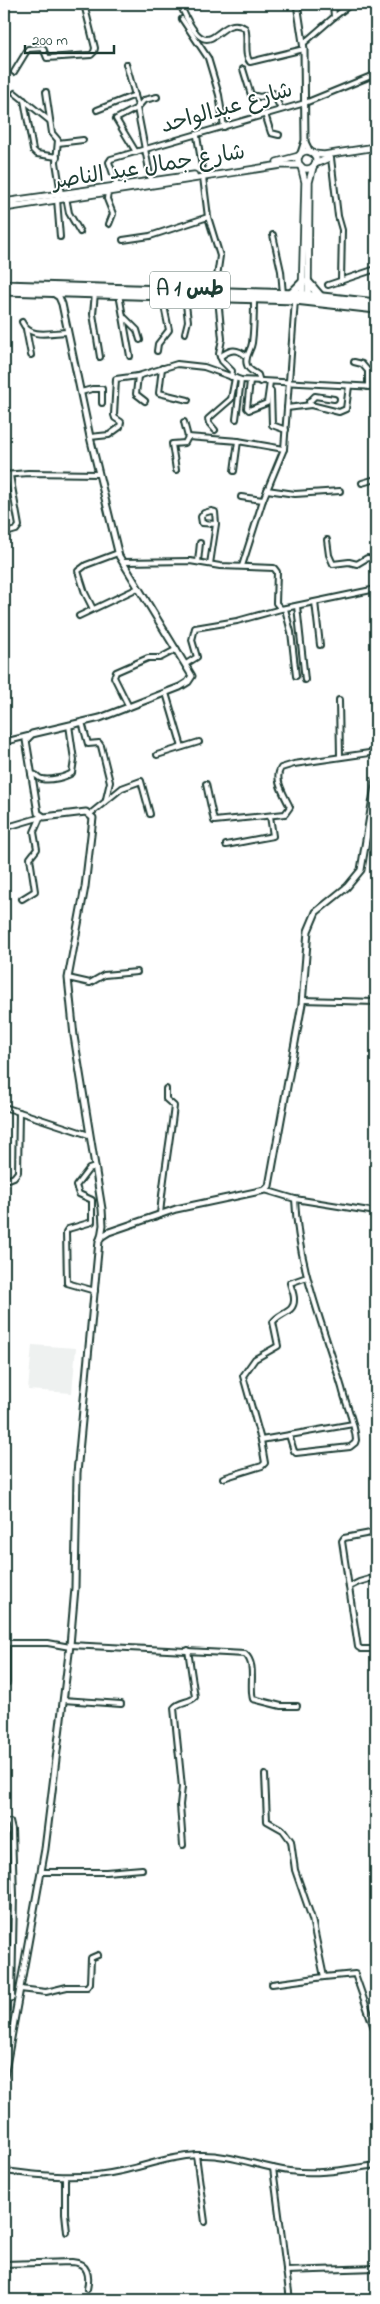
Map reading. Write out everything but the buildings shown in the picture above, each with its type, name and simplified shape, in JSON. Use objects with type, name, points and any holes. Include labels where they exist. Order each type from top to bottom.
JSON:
[{"type":"highway","points":[[286,294],[306,282],[315,292],[323,296]]},
{"type":"highway","name":"A 1 طس","points":[[4,285],[216,294],[286,294],[303,299],[323,296],[376,303]]},
{"type":"highway","points":[[4,291],[95,294],[120,298],[216,294],[254,299],[303,299],[376,309]]},
{"type":"main road","points":[[303,299],[306,282],[309,182],[314,165],[312,153],[324,156],[376,149]]},
{"type":"main road","points":[[314,165],[331,158],[376,149]]},
{"type":"main road","name":"شارع جمال عبد الناصر","points":[[4,202],[108,191],[280,162],[312,153]]},
{"type":"main road","points":[[300,155],[300,166],[305,182],[306,282]]},
{"type":"main road","name":"شارع جمال عبد الناصر","points":[[4,208],[151,180],[281,165],[300,166],[307,169],[314,165]]},
{"type":"street","points":[[14,72],[28,50],[43,48],[46,58],[94,52],[95,48],[84,4]]},
{"type":"street","points":[[180,4],[187,22],[197,36],[202,39],[210,38],[220,31],[236,25],[245,28],[248,42],[246,56],[250,62],[304,49]]},
{"type":"street","points":[[297,4],[304,42],[305,141],[300,155]]},
{"type":"street","points":[[333,4],[334,17]]},
{"type":"street","points":[[304,42],[351,4]]},
{"type":"street","points":[[182,19],[208,58],[219,95],[224,127]]},
{"type":"street","points":[[126,64],[138,107],[151,180]]},
{"type":"street","points":[[243,69],[251,95],[255,98],[274,93],[282,109]]},
{"type":"street","name":"شارع عبدالواحد","points":[[117,186],[110,160],[305,103],[376,74]]},
{"type":"street","points":[[46,92],[52,133],[58,143],[57,157],[61,197],[60,237]]},
{"type":"street","points":[[15,93],[50,120]]},
{"type":"street","points":[[97,110],[135,95]]},
{"type":"street","points":[[136,152],[116,119],[138,107],[144,100],[157,97]]},
{"type":"street","points":[[24,100],[33,150],[37,154],[57,157]]},
{"type":"street","points":[[265,114],[271,133],[279,135]]},
{"type":"street","points":[[197,136],[208,217],[220,256],[216,294],[222,339],[218,351],[220,357],[232,371],[233,377],[228,403],[208,419],[209,423],[216,430]]},
{"type":"street","points":[[58,143],[83,140]]},
{"type":"street","points":[[305,141],[312,153]]},
{"type":"street","points":[[331,158],[338,216],[342,230],[341,281]]},
{"type":"street","points":[[108,191],[107,199],[113,214],[109,224]]},
{"type":"street","points":[[61,197],[80,232]]},
{"type":"street","points":[[123,240],[150,236],[208,217]]},
{"type":"street","points":[[273,235],[286,294]]},
{"type":"street","points":[[328,285],[376,269]]},
{"type":"street","points":[[4,727],[6,742],[82,722],[129,707],[166,693],[191,679],[191,671],[118,553],[90,437],[62,304],[59,297],[51,292]]},
{"type":"street","points":[[62,304],[65,298],[73,293]]},
{"type":"street","points":[[95,294],[93,314],[100,358]]},
{"type":"street","points":[[157,352],[158,344],[170,330],[162,296]]},
{"type":"street","points":[[184,296],[188,321],[185,332]]},
{"type":"street","points":[[120,298],[126,321],[137,330],[140,340]]},
{"type":"street","points":[[120,298],[130,356]]},
{"type":"street","points":[[254,299],[252,346],[246,356],[246,363],[248,369],[258,375],[260,382]]},
{"type":"street","points":[[242,566],[266,490],[284,449],[289,382],[303,299]]},
{"type":"street","points":[[22,322],[26,329],[31,355]]},
{"type":"street","points":[[26,329],[36,334],[68,332]]},
{"type":"street","points":[[375,344],[376,350]]},
{"type":"street","points":[[220,357],[234,350],[241,351],[246,356]]},
{"type":"street","points":[[354,362],[362,364],[368,371],[368,387]]},
{"type":"street","points":[[90,437],[110,435],[120,427],[120,422],[114,416],[116,379],[138,376],[173,364],[204,367],[241,380],[376,387]]},
{"type":"street","points":[[162,368],[158,390],[160,394],[188,400]]},
{"type":"street","points":[[138,376],[136,394],[145,401]]},
{"type":"street","points":[[236,419],[241,380]]},
{"type":"street","points":[[250,381],[247,408],[249,410],[266,403],[270,382]]},
{"type":"street","points":[[287,408],[310,405],[339,412],[346,409],[349,386]]},
{"type":"street","points":[[81,392],[102,389],[102,403]]},
{"type":"street","points":[[271,391],[272,425],[286,430]]},
{"type":"street","points":[[310,405],[309,402],[314,396],[334,399]]},
{"type":"street","points":[[228,403],[238,407]]},
{"type":"street","points":[[376,410],[374,413],[376,414]]},
{"type":"street","points":[[176,470],[172,444],[185,444],[188,437],[184,422]]},
{"type":"street","points":[[188,437],[238,441],[284,449]]},
{"type":"street","points":[[234,471],[238,441]]},
{"type":"street","points":[[6,533],[16,530],[19,526],[10,474]]},
{"type":"street","points":[[4,475],[99,474]]},
{"type":"street","points":[[362,483],[376,479]]},
{"type":"street","points":[[266,490],[295,494],[340,491]]},
{"type":"street","points":[[241,497],[263,500]]},
{"type":"street","points":[[210,564],[216,524],[215,512],[204,513],[201,517],[202,523],[216,524]]},
{"type":"street","points":[[327,540],[329,555],[333,564],[348,562],[357,564],[367,558],[376,558]]},
{"type":"street","points":[[198,562],[200,543]]},
{"type":"street","points":[[93,609],[78,576],[78,571],[86,565],[118,553]]},
{"type":"street","points":[[123,562],[184,561],[276,569],[276,603],[283,609],[291,632],[296,676]]},
{"type":"street","points":[[79,616],[138,588]]},
{"type":"street","points":[[186,664],[197,657],[192,640],[195,628],[237,621],[376,589]]},
{"type":"street","points":[[316,602],[320,645]]},
{"type":"street","points":[[297,606],[305,680]]},
{"type":"street","points":[[129,707],[114,677],[116,672],[148,658],[160,658],[177,649]]},
{"type":"street","points":[[166,693],[182,747]]},
{"type":"street","points":[[339,700],[340,756]]},
{"type":"street","points":[[82,722],[88,744],[98,743],[101,745],[110,782],[106,800]]},
{"type":"street","points":[[31,774],[45,779],[68,776],[72,773],[74,760],[69,725]]},
{"type":"street","points":[[28,736],[26,742],[37,812],[40,817]]},
{"type":"street","points":[[157,755],[199,742]]},
{"type":"street","points":[[206,784],[214,821],[285,814],[289,810],[279,779],[278,773],[281,768],[340,756],[376,752]]},
{"type":"street","points":[[90,814],[124,787],[142,780],[150,814]]},
{"type":"street","points":[[265,1190],[270,1184],[302,1000],[307,936],[310,924],[316,912],[347,887],[361,870],[376,780]]},
{"type":"street","points":[[4,828],[40,817],[84,812],[90,814],[93,821],[85,887],[68,978],[74,1036],[103,1225],[75,1496],[76,1588],[70,1646],[41,1872],[20,1990],[15,1998],[4,2000]]},
{"type":"street","points":[[226,845],[273,836],[270,816]]},
{"type":"street","points":[[22,899],[35,891],[30,858],[37,849],[34,832],[40,817]]},
{"type":"street","points":[[68,978],[90,983],[104,975],[137,972]]},
{"type":"street","points":[[302,1000],[376,1002]]},
{"type":"street","points":[[160,1215],[164,1172],[169,1152],[174,1106],[166,1099],[166,1089]]},
{"type":"street","points":[[4,1108],[89,1135]]},
{"type":"street","points":[[4,1181],[14,1177],[18,1172],[18,1112]]},
{"type":"street","points":[[95,1167],[89,1169],[76,1186],[79,1194],[92,1200],[92,1222],[68,1229],[66,1232],[67,1283],[95,1291]]},
{"type":"street","points":[[101,1237],[113,1230],[185,1207],[265,1190],[295,1199],[375,1212],[376,1233]]},
{"type":"street","points":[[288,1435],[295,1452],[350,1447],[356,1440],[332,1355],[317,1316],[297,1231],[295,1199]]},
{"type":"street","points":[[103,1225],[113,1230]]},
{"type":"street","points":[[223,1478],[264,1465],[261,1440],[243,1376],[255,1359],[278,1346],[273,1322],[289,1311],[293,1304],[294,1299],[290,1283],[307,1276]]},
{"type":"street","points":[[261,1440],[352,1424]]},
{"type":"street","points":[[376,1554],[374,1540],[376,1533],[343,1540],[358,1646],[361,1649],[376,1649]]},
{"type":"street","points":[[350,1587],[376,1576]]},
{"type":"street","points":[[4,1685],[8,1681],[5,1643],[48,1643],[70,1646],[245,1654],[250,1660],[253,1699],[281,1706],[297,1706]]},
{"type":"street","points":[[183,1845],[180,1805],[182,1787],[174,1708],[177,1704],[193,1700],[195,1697],[188,1650]]},
{"type":"street","points":[[63,1700],[121,1704]]},
{"type":"street","points":[[265,1775],[267,1821],[283,1830],[291,1841],[295,1870],[311,1914],[324,1978]]},
{"type":"street","points":[[4,1822],[10,1822],[12,1830],[15,1998],[4,2076]]},
{"type":"street","points":[[41,1872],[142,1870]]},
{"type":"street","points":[[20,1990],[46,1992],[66,1987],[81,1988],[89,1986],[91,1958],[98,1956]]},
{"type":"street","points":[[272,1984],[355,1974],[376,2034]]},
{"type":"street","points":[[196,2155],[205,2222]]},
{"type":"street","points":[[4,2171],[65,2177],[120,2172],[168,2158],[196,2155],[229,2157],[274,2168],[321,2172],[376,2165]]},
{"type":"street","points":[[274,2168],[290,2300]]},
{"type":"street","points":[[65,2177],[67,2232]]},
{"type":"street","points":[[4,2264],[72,2262],[82,2264],[89,2278],[87,2290]]},
{"type":"street","points":[[286,2271],[376,2268]]},
{"type":"shaded area","points":[[32,1345],[76,1348],[72,1393],[28,1390]]}]
